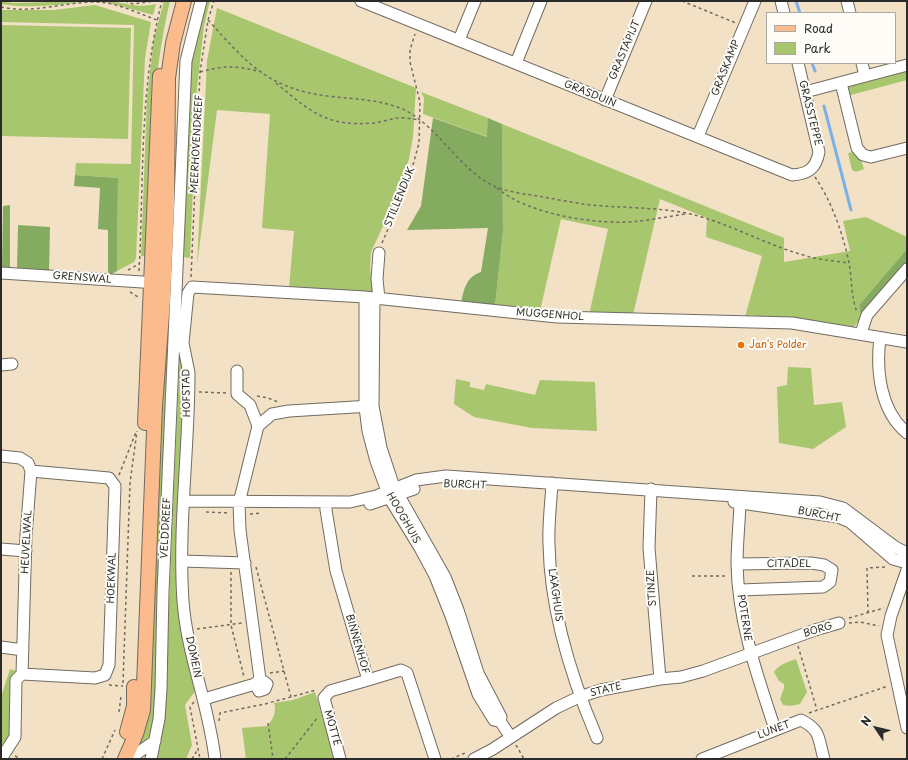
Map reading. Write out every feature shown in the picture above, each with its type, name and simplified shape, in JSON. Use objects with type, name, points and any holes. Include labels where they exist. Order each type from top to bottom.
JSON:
[{"type":"main road","points":[[116,759],[123,747],[134,706],[157,282],[160,79],[165,39],[174,1]]},
{"type":"main road","points":[[157,282],[167,208],[168,78],[173,43],[184,1]]},
{"type":"main road","name":"VELDDREEF","points":[[125,759],[136,734],[143,710],[155,406],[157,282]]},
{"type":"street","name":"MEERHOVENDREEF","points":[[157,282],[186,61],[201,1]]},
{"type":"street","name":"GRASDUIN","points":[[361,1],[374,3],[419,25],[792,175],[802,175],[814,167]]},
{"type":"street","points":[[458,40],[475,1]]},
{"type":"street","points":[[516,64],[541,1]]},
{"type":"street","name":"GRASTAPIJT","points":[[605,100],[646,1]]},
{"type":"street","name":"GRASKAMP","points":[[698,136],[755,1]]},
{"type":"street","points":[[781,1],[784,12]]},
{"type":"street","points":[[847,1],[850,12]]},
{"type":"street","name":"GRASSTEPPE","points":[[798,64],[819,152],[814,167]]},
{"type":"street","points":[[862,64],[865,76]]},
{"type":"street","points":[[805,92],[907,65]]},
{"type":"street","points":[[841,83],[857,148],[862,155],[871,157],[907,148]]},
{"type":"street","points":[[373,298],[377,278],[379,253]]},
{"type":"street","points":[[860,333],[867,314],[907,269]]},
{"type":"street","name":"GRENSWAL","points":[[1,273],[157,282]]},
{"type":"street","name":"VELDDREEF","points":[[151,759],[155,741],[161,689],[157,282]]},
{"type":"street","name":"MUGGENHOL","points":[[192,287],[373,298],[557,317],[792,323],[860,333],[907,342]]},
{"type":"street","name":"HOFSTAD","points":[[184,501],[189,373],[183,343],[188,293],[192,287]]},
{"type":"street","name":"HOOGHUIS","points":[[373,298],[369,407],[392,493],[445,577],[458,610],[478,673],[501,717],[500,721],[510,736]]},
{"type":"street","points":[[880,338],[878,350],[879,378],[889,410],[907,433]]},
{"type":"street","points":[[204,699],[255,681],[252,622],[240,530],[239,503],[258,426],[250,405],[237,394],[237,371]]},
{"type":"street","points":[[258,426],[272,414],[289,411],[369,407]]},
{"type":"street","points":[[1,456],[20,458],[28,463],[31,471],[109,478]]},
{"type":"street","name":"HEUVELWAL","points":[[1,759],[15,737],[16,680],[22,674],[26,551],[31,471]]},
{"type":"street","name":"HOEKWAL","points":[[22,674],[95,678],[105,675],[109,665],[115,486],[109,478]]},
{"type":"street","name":"BURCHT","points":[[184,501],[239,503],[253,508],[326,506],[354,508],[392,493],[425,485],[449,482],[552,486],[740,499],[820,502],[843,508],[897,549],[907,553]]},
{"type":"street","name":"LAAGHUIS","points":[[552,486],[549,544],[554,598],[564,646],[579,697],[597,738]]},
{"type":"street","name":"STINZE","points":[[651,493],[649,548],[660,679]]},
{"type":"street","name":"BURCHT","points":[[740,499],[838,517],[850,522],[892,559],[907,563]]},
{"type":"street","name":"POTERNE","points":[[740,499],[737,564],[743,621],[750,653],[775,729]]},
{"type":"street","name":"DOMEIN","points":[[184,501],[182,561],[187,630],[199,686],[204,699],[215,759]]},
{"type":"street","name":"BINNENHOF","points":[[326,506],[336,571],[368,680],[402,670],[407,673],[434,759]]},
{"type":"street","points":[[1,549],[26,551]]},
{"type":"street","points":[[182,561],[245,562]]},
{"type":"street","name":"CITADEL","points":[[737,564],[810,563],[824,564],[832,570],[830,582],[824,587],[740,590]]},
{"type":"street","points":[[906,573],[887,635],[902,680],[907,728]]},
{"type":"street","name":"BORG","points":[[750,653],[839,624]]},
{"type":"street","points":[[1,647],[23,650]]},
{"type":"street","name":"STATE","points":[[474,759],[493,749],[510,736],[556,708],[579,697],[601,690],[660,679],[681,677],[703,671],[750,653]]},
{"type":"street","points":[[326,694],[330,691],[368,680]]},
{"type":"street","name":"MOTTE","points":[[326,694],[324,698],[326,708],[340,759]]},
{"type":"street","name":"LUNET","points":[[702,759],[801,720],[812,726],[816,731],[824,759]]},
{"type":"street","points":[[129,759],[155,741]]},
{"type":"path","points":[[13,1],[21,1]]},
{"type":"path","points":[[125,1],[134,4],[154,1]]},
{"type":"path","points":[[1,7],[10,9],[54,8],[95,2],[113,5],[157,20],[162,1]]},
{"type":"path","name":"MEERHOVENDREEF","points":[[192,287],[191,278],[200,72],[208,20],[214,1]]},
{"type":"path","points":[[682,1],[744,26]]},
{"type":"path","points":[[208,20],[258,72],[275,82],[308,110],[336,122],[353,124],[376,123],[399,118],[420,120]]},
{"type":"path","name":"STILLENDIJK","points":[[379,253],[414,162],[419,143],[420,102],[410,62],[410,50],[419,25]]},
{"type":"path","points":[[200,72],[224,66],[240,67],[258,72]]},
{"type":"path","points":[[275,82],[305,92],[379,101],[403,109],[420,120],[479,176],[496,186],[508,197],[532,208],[555,214],[621,222],[640,221],[688,214]]},
{"type":"path","points":[[814,167],[821,187],[830,204],[849,263],[855,306],[859,318],[860,333]]},
{"type":"path","points":[[496,186],[522,193],[591,205],[667,210],[688,214],[730,227],[807,256],[849,263]]},
{"type":"path","points":[[140,300],[138,297],[157,282]]},
{"type":"path","points":[[189,392],[237,394],[268,398],[280,403]]},
{"type":"path","points":[[109,478],[118,476],[137,430],[130,483],[122,690]]},
{"type":"path","points":[[232,562],[231,625],[255,681],[284,671]]},
{"type":"path","points":[[245,562],[255,562],[291,698]]},
{"type":"path","points":[[882,562],[887,567]]},
{"type":"path","points":[[868,612],[867,568],[887,567],[906,573]]},
{"type":"path","points":[[692,576],[738,576]]},
{"type":"path","points":[[839,624],[841,620],[895,605]]},
{"type":"path","points":[[187,630],[252,622]]},
{"type":"path","name":"BORG","points":[[839,624],[860,622],[889,628]]},
{"type":"path","points":[[796,637],[817,710]]},
{"type":"path","points":[[801,720],[811,712],[902,680]]},
{"type":"path","points":[[219,726],[220,713],[291,698],[319,689],[326,694]]},
{"type":"path","points":[[118,718],[122,695]]},
{"type":"path","points":[[200,759],[190,707],[194,702],[204,699]]},
{"type":"path","points":[[285,759],[326,708]]},
{"type":"path","points":[[268,723],[273,759]]},
{"type":"path","points":[[102,759],[116,726]]},
{"type":"path","points":[[510,736],[524,759]]},
{"type":"path","points":[[192,759],[198,749]]},
{"type":"green space","points":[[1,1],[13,3],[88,1],[55,5],[22,6],[1,4]]},
{"type":"green space","points":[[102,1],[141,6],[156,4],[153,15]]},
{"type":"green space","points":[[164,1],[170,1],[163,33],[155,96],[148,256],[141,256],[147,98],[154,38]]},
{"type":"green space","points":[[205,1],[210,1],[204,26],[197,88],[190,258],[182,257],[190,72],[195,37]]},
{"type":"green space","points":[[95,5],[151,22],[145,58],[136,258],[134,262],[117,271],[118,178],[75,175],[76,163],[131,164],[134,25],[1,22],[1,10],[54,10]]},
{"type":"green space","points":[[217,8],[416,88],[413,137],[409,159],[391,209],[371,252],[370,268],[373,294],[289,288],[294,231],[262,228],[270,114],[217,110],[197,265],[207,61]]},
{"type":"green space","points":[[1,25],[131,28],[128,139],[1,136]]},
{"type":"green space","points":[[907,69],[907,80],[847,96],[847,89],[849,85]]},
{"type":"green space","points":[[421,92],[488,118],[488,137],[423,114],[424,98]]},
{"type":"green space","points":[[433,118],[487,137],[488,118],[502,124],[503,231],[495,306],[461,303],[466,284],[472,277],[481,272],[488,228],[407,230],[421,206]]},
{"type":"green space","points":[[502,124],[784,238],[784,262],[850,251],[843,221],[866,217],[907,237],[907,249],[859,305],[861,318],[854,327],[750,315],[750,317],[745,317],[762,256],[706,237],[707,218],[660,199],[633,315],[589,315],[608,229],[561,219],[540,311],[495,306],[503,231]]},
{"type":"green space","points":[[855,152],[861,159],[864,169],[856,172],[852,170],[848,153]]},
{"type":"green space","points":[[75,175],[118,178],[117,271],[108,276],[108,230],[98,229],[100,188],[74,186]]},
{"type":"green space","points":[[10,205],[10,269],[2,268],[3,206]]},
{"type":"green space","points":[[18,225],[50,227],[49,272],[17,269]]},
{"type":"green space","points":[[907,249],[907,264],[861,318],[859,305]]},
{"type":"green space","points":[[165,307],[170,307],[155,700],[151,738],[133,752]]},
{"type":"green space","points":[[180,350],[185,374],[178,597],[184,644],[196,690],[185,705],[192,745],[186,759],[156,759],[164,719]]},
{"type":"green space","points":[[788,367],[811,368],[814,405],[842,402],[846,427],[813,449],[779,443],[777,387],[787,385]]},
{"type":"green space","points":[[456,379],[470,382],[470,387],[484,390],[486,384],[535,395],[540,380],[595,382],[597,431],[532,428],[474,417],[454,404]]},
{"type":"green space","points":[[796,659],[807,692],[800,704],[790,706],[783,705],[780,699],[784,684],[779,681],[774,672],[781,666]]},
{"type":"green space","points":[[10,669],[17,671],[13,675],[11,735],[5,745],[1,743],[1,697]]},
{"type":"green space","points":[[315,692],[335,759],[246,759],[242,728],[267,726],[274,715],[274,703],[293,700]]},
{"type":"waterway","points":[[796,1],[800,12]]},
{"type":"waterway","points":[[812,64],[815,71]]},
{"type":"waterway","points":[[824,106],[851,210]]},
{"type":"place","name":"Jan's Polder","points":[[741,345]]}]
